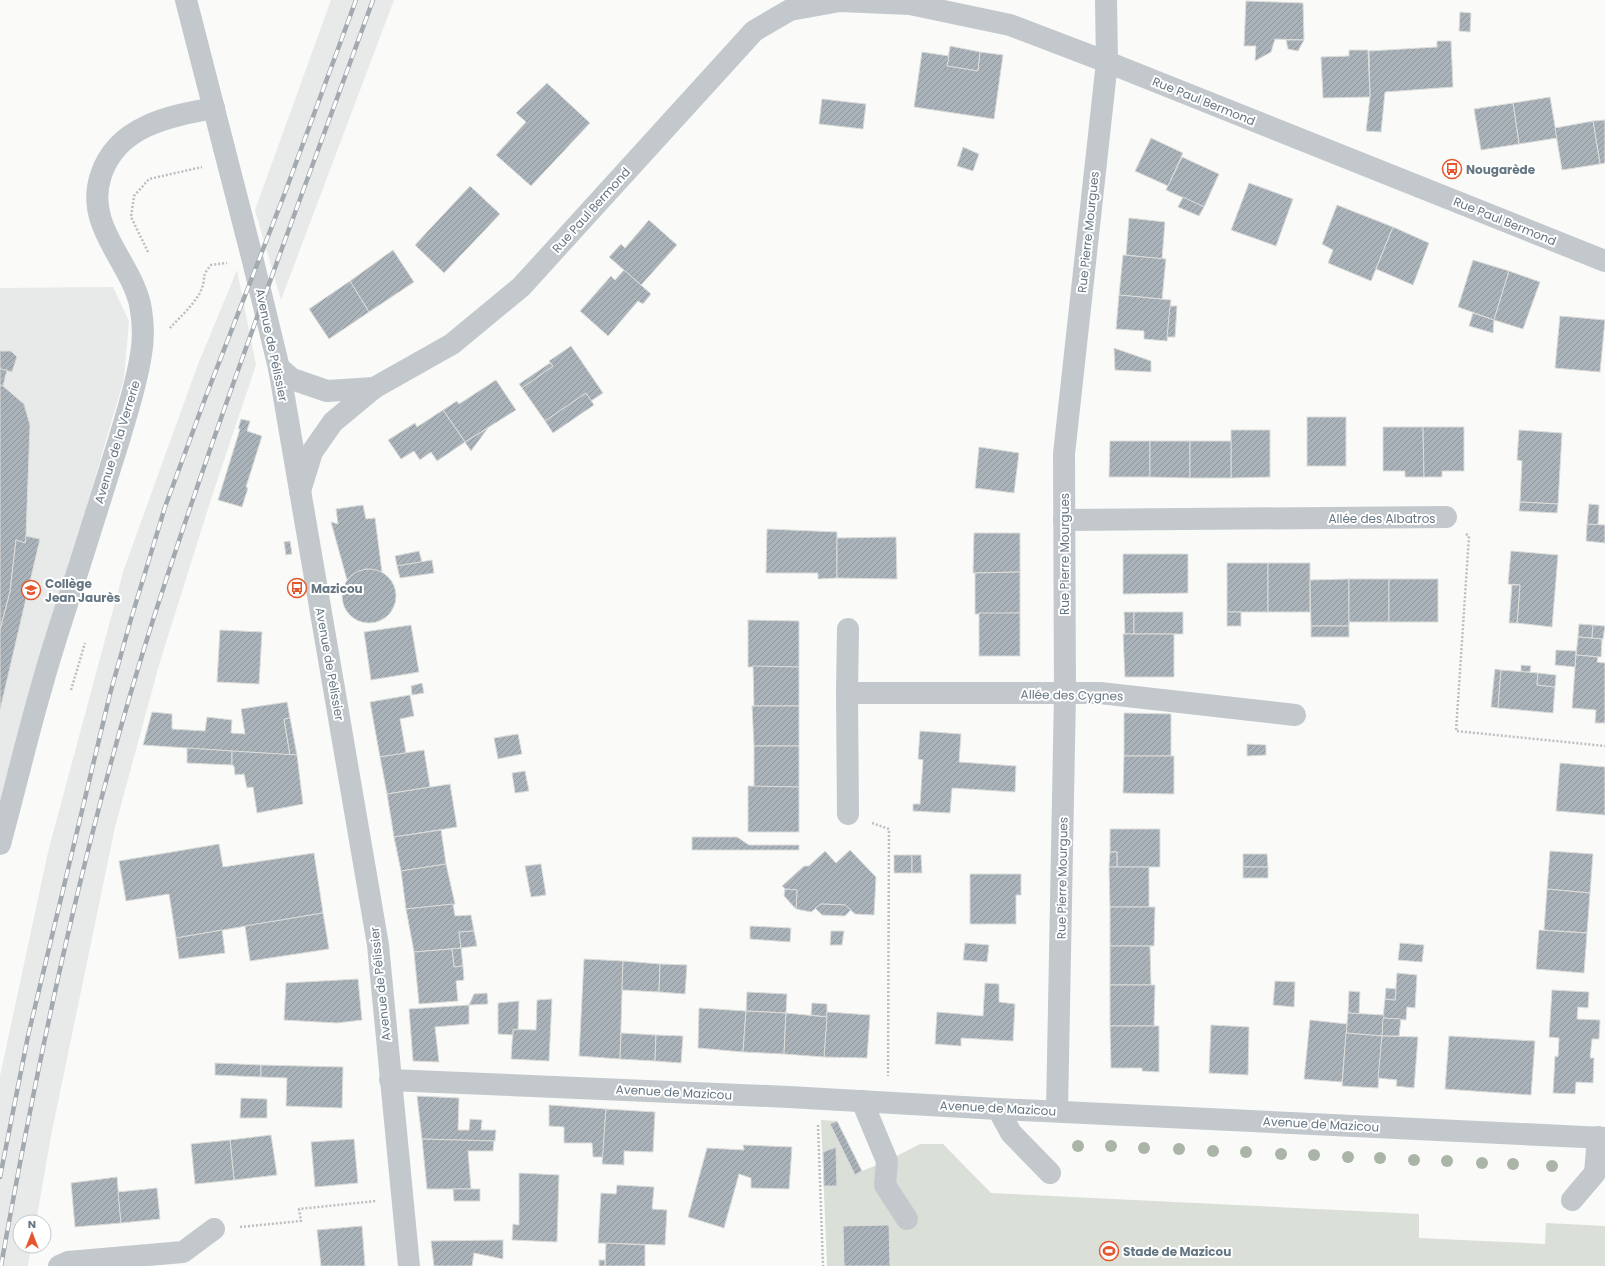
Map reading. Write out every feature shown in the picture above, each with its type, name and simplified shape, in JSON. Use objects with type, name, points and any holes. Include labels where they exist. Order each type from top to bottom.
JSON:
[{"type":"street","name":"Avenue de Pélissier","points":[[186,0],[252,256],[279,368],[378,945],[409,1266]]},
{"type":"street","name":"Rue Pierre Mourgues","points":[[1058,1111],[1065,694],[1064,454],[1107,62],[1106,0]]},
{"type":"street","name":"Rue Paul Bermond","points":[[300,491],[312,452],[333,422],[374,388],[452,344],[521,287],[754,31],[789,5],[840,1],[910,4],[1010,25],[1107,62],[1605,261]]},
{"type":"street","name":"Avenue de la Verrerie","points":[[0,844],[41,689],[126,416],[141,354],[143,336],[140,303],[103,230],[99,217],[97,201],[100,175],[107,160],[128,135],[148,125],[190,112],[214,108]]},
{"type":"street","name":"Rue Paul Bermond","points":[[279,368],[292,379],[327,391],[374,388]]},
{"type":"street","name":"Allée des Albatros","points":[[1064,520],[1446,517]]},
{"type":"street","points":[[848,629],[848,814]]},
{"type":"street","name":"Allée des Cygnes","points":[[847,693],[1100,693],[1295,714]]},
{"type":"street","name":"Avenue de Mazicou","points":[[390,1080],[1602,1137]]},
{"type":"street","points":[[862,1101],[887,1161],[885,1184],[907,1219]]},
{"type":"street","points":[[998,1109],[1011,1133],[1050,1173]]},
{"type":"street","points":[[1572,1200],[1595,1173],[1602,1137]]},
{"type":"street","points":[[59,1266],[68,1262],[183,1252],[214,1229]]},
{"type":"path","points":[[170,328],[189,308],[202,288],[204,274],[211,265],[252,256]]},
{"type":"path","name":"Allée des Albatros","points":[[1446,517],[1469,536],[1456,732],[1605,746]]},
{"type":"path","points":[[848,814],[889,829],[888,1103]]},
{"type":"path","points":[[817,1099],[823,1266]]},
{"type":"path","points":[[214,1229],[300,1221],[300,1209],[402,1198]]},
{"type":"shaded area","points":[[331,0],[394,0],[281,300],[255,210]]},
{"type":"shaded area","points":[[237,270],[256,365],[211,499],[159,665],[115,827],[51,1136],[37,1214],[12,1214],[12,1254],[30,1254],[28,1266],[0,1266],[0,1076],[48,852],[124,569],[197,367]]},
{"type":"shaded area","name":"Collège Jean Jaurès","points":[[113,287],[129,321],[124,379],[0,801],[0,288]]},
{"type":"shaded area","points":[[821,1120],[837,1121],[862,1171],[887,1161],[920,1144],[943,1144],[991,1193],[1419,1214],[1419,1238],[1545,1244],[1546,1223],[1605,1226],[1605,1266],[827,1266]]},
{"type":"building","points":[[1246,1],[1303,3],[1304,40],[1275,39],[1271,52],[1255,61],[1256,46],[1244,46]]},
{"type":"building","points":[[1460,12],[1471,13],[1470,32],[1459,31]]},
{"type":"building","points":[[1286,40],[1304,40],[1298,51],[1288,49]]},
{"type":"building","points":[[1437,41],[1451,41],[1453,87],[1385,92],[1381,132],[1366,131],[1370,97],[1369,51],[1437,47]]},
{"type":"building","points":[[950,46],[980,52],[978,71],[947,66]]},
{"type":"building","points":[[1349,50],[1368,50],[1370,97],[1323,98],[1321,57],[1349,56]]},
{"type":"building","points":[[922,52],[949,56],[947,66],[978,71],[980,52],[1003,55],[994,119],[914,107]]},
{"type":"building","points":[[547,83],[590,123],[531,186],[496,155],[526,122],[516,113]]},
{"type":"building","points":[[1550,97],[1557,138],[1519,144],[1513,103]]},
{"type":"building","points":[[822,99],[866,104],[863,129],[819,124]]},
{"type":"building","points":[[1513,103],[1519,144],[1481,150],[1474,109]]},
{"type":"building","points":[[1605,120],[1605,163],[1600,164],[1593,121]]},
{"type":"building","points":[[1593,121],[1600,164],[1562,170],[1555,128]]},
{"type":"building","points":[[1151,138],[1183,153],[1168,186],[1135,171]]},
{"type":"building","points":[[963,147],[979,154],[973,171],[957,166]]},
{"type":"building","points":[[1182,157],[1219,174],[1204,207],[1166,190]]},
{"type":"building","points":[[1249,183],[1293,199],[1276,246],[1231,230]]},
{"type":"building","points":[[470,186],[500,214],[444,273],[415,245]]},
{"type":"building","points":[[1183,197],[1204,207],[1199,216],[1178,207]]},
{"type":"building","points":[[1337,205],[1393,227],[1371,281],[1328,263],[1333,250],[1322,244]]},
{"type":"building","points":[[1129,218],[1165,222],[1162,259],[1126,255]]},
{"type":"building","points":[[649,220],[677,245],[641,285],[609,257],[621,244],[625,248]]},
{"type":"building","points":[[1393,227],[1429,243],[1413,285],[1376,269]]},
{"type":"building","points":[[393,250],[414,282],[369,312],[350,281]]},
{"type":"building","points":[[1123,255],[1166,259],[1162,299],[1119,295]]},
{"type":"building","points":[[1473,260],[1509,271],[1494,320],[1458,307]]},
{"type":"building","points":[[624,270],[651,294],[643,304],[638,301],[608,336],[580,311],[611,276],[615,280]]},
{"type":"building","points":[[1509,271],[1540,282],[1523,329],[1494,320]]},
{"type":"building","points":[[350,281],[369,312],[329,339],[309,309]]},
{"type":"building","points":[[1119,295],[1171,300],[1167,341],[1144,339],[1144,331],[1116,329]]},
{"type":"building","points":[[1170,306],[1177,306],[1175,337],[1167,337]]},
{"type":"building","points":[[1473,313],[1494,320],[1493,333],[1469,326]]},
{"type":"building","points":[[1560,316],[1605,320],[1600,372],[1555,368]]},
{"type":"building","points":[[571,346],[603,393],[591,401],[586,393],[545,421],[522,388],[553,366],[549,361]]},
{"type":"building","points":[[1114,348],[1151,361],[1151,372],[1115,370]]},
{"type":"building","points":[[0,351],[11,351],[17,357],[12,372],[0,369]]},
{"type":"building","points":[[550,363],[553,366],[522,388],[519,384]]},
{"type":"building","points":[[0,369],[7,370],[3,386],[0,385]]},
{"type":"building","points":[[496,380],[516,410],[465,442],[443,410],[457,401],[459,404]]},
{"type":"building","points":[[0,385],[24,404],[30,425],[25,543],[16,540],[10,592],[0,630]]},
{"type":"building","points":[[586,393],[594,405],[553,433],[545,421]]},
{"type":"building","points":[[443,410],[465,442],[437,461],[431,452],[420,460],[414,451],[401,459],[388,440],[415,423],[417,427]]},
{"type":"building","points":[[1307,417],[1346,417],[1346,466],[1307,466]]},
{"type":"building","points":[[241,419],[250,421],[247,431],[262,436],[246,487],[248,488],[242,507],[218,500],[240,429],[238,429]]},
{"type":"building","points":[[1383,427],[1423,427],[1424,477],[1405,477],[1405,471],[1383,471]]},
{"type":"building","points":[[1423,427],[1464,427],[1464,471],[1442,471],[1442,477],[1424,477]]},
{"type":"building","points":[[488,428],[471,451],[465,442]]},
{"type":"building","points":[[1231,430],[1270,430],[1270,477],[1231,478]]},
{"type":"building","points":[[1519,430],[1562,433],[1558,504],[1520,502],[1522,461],[1517,460]]},
{"type":"building","points":[[1110,441],[1150,441],[1150,477],[1109,477]]},
{"type":"building","points":[[1150,441],[1190,441],[1190,478],[1150,477]]},
{"type":"building","points":[[1190,441],[1231,441],[1231,478],[1190,478]]},
{"type":"building","points":[[979,447],[1019,453],[1014,493],[975,488]]},
{"type":"building","points":[[1520,502],[1558,504],[1557,513],[1519,511]]},
{"type":"building","points":[[1589,504],[1599,505],[1598,525],[1587,524]]},
{"type":"building","points":[[363,505],[366,519],[375,518],[382,572],[366,569],[359,571],[347,580],[331,522],[338,524],[336,509]]},
{"type":"building","points":[[1587,524],[1605,525],[1605,543],[1586,541]]},
{"type":"building","points":[[767,529],[837,532],[837,578],[818,579],[818,573],[766,573]]},
{"type":"building","points":[[974,533],[1020,533],[1020,572],[973,573]]},
{"type":"building","points":[[26,536],[40,539],[0,710],[0,630],[10,592],[16,540],[25,543]]},
{"type":"building","points":[[896,537],[897,579],[837,578],[837,538]]},
{"type":"building","points":[[290,541],[292,554],[286,555],[284,542]]},
{"type":"building","points":[[419,551],[422,562],[397,566],[395,556]]},
{"type":"building","points":[[1511,551],[1558,555],[1552,627],[1517,623],[1520,585],[1508,584]]},
{"type":"building","points":[[1123,554],[1188,554],[1188,593],[1123,594]]},
{"type":"building","points":[[432,560],[434,573],[400,578],[397,566]]},
{"type":"building","points":[[1227,563],[1268,563],[1268,612],[1227,612]]},
{"type":"building","points":[[1268,563],[1310,563],[1310,612],[1268,612]]},
{"type":"building","points":[[364,569],[374,569],[384,573],[392,581],[396,591],[396,601],[392,611],[384,619],[374,623],[364,623],[354,619],[346,611],[342,601],[342,591],[346,581],[354,573]]},
{"type":"building","points":[[1020,572],[1020,613],[975,614],[975,573]]},
{"type":"building","points":[[1349,579],[1349,626],[1311,626],[1310,580]]},
{"type":"building","points":[[1349,579],[1389,579],[1389,622],[1349,622]]},
{"type":"building","points":[[1389,579],[1438,579],[1438,622],[1389,622]]},
{"type":"building","points":[[1512,585],[1520,585],[1517,623],[1509,623]]},
{"type":"building","points":[[1124,612],[1134,612],[1134,634],[1125,634]]},
{"type":"building","points":[[1134,612],[1183,612],[1183,634],[1134,634]]},
{"type":"building","points":[[1227,612],[1241,612],[1241,626],[1227,626]]},
{"type":"building","points":[[979,613],[1020,613],[1020,656],[979,656]]},
{"type":"building","points":[[748,620],[799,621],[799,667],[748,667]]},
{"type":"building","points":[[1579,624],[1593,625],[1592,638],[1578,637]]},
{"type":"building","points":[[411,625],[419,672],[371,680],[364,632]]},
{"type":"building","points":[[1593,625],[1605,626],[1603,639],[1592,638]]},
{"type":"building","points":[[1311,626],[1349,626],[1349,637],[1311,637]]},
{"type":"building","points":[[220,630],[262,632],[259,684],[217,682]]},
{"type":"building","points":[[1123,634],[1174,634],[1174,677],[1125,677]]},
{"type":"building","points":[[1578,637],[1602,639],[1601,657],[1576,655]]},
{"type":"building","points":[[1556,650],[1576,651],[1575,667],[1555,665]]},
{"type":"building","points":[[1576,655],[1598,657],[1597,662],[1605,663],[1605,723],[1595,723],[1596,710],[1572,708]]},
{"type":"building","points":[[1521,665],[1531,666],[1530,672],[1521,672]]},
{"type":"building","points":[[753,666],[799,667],[799,706],[754,706]]},
{"type":"building","points":[[1495,669],[1501,670],[1498,708],[1491,707]]},
{"type":"building","points":[[1501,670],[1538,673],[1537,685],[1555,687],[1553,713],[1498,708]]},
{"type":"building","points":[[1538,673],[1556,675],[1555,687],[1537,685]]},
{"type":"building","points":[[422,683],[424,693],[412,695],[411,686]]},
{"type":"building","points":[[410,695],[414,716],[400,719],[406,753],[380,757],[370,702]]},
{"type":"building","points":[[287,702],[290,718],[284,719],[290,755],[143,745],[152,712],[172,714],[172,729],[205,731],[207,717],[232,720],[231,733],[245,734],[241,709]]},
{"type":"building","points":[[752,706],[799,706],[799,746],[754,746]]},
{"type":"building","points":[[1124,713],[1171,714],[1171,756],[1124,756]]},
{"type":"building","points":[[290,718],[297,755],[290,755],[284,719]]},
{"type":"building","points":[[920,731],[961,734],[959,762],[1016,766],[1015,792],[952,788],[950,813],[913,811],[913,804],[920,804],[923,760],[918,759]]},
{"type":"building","points":[[518,734],[522,754],[498,759],[494,738]]},
{"type":"building","points":[[1247,744],[1266,745],[1266,755],[1247,756]]},
{"type":"building","points":[[754,746],[799,746],[799,787],[754,787]]},
{"type":"building","points":[[187,748],[232,751],[232,765],[187,763]]},
{"type":"building","points":[[424,750],[430,787],[387,794],[380,757]]},
{"type":"building","points":[[232,751],[297,755],[303,804],[257,813],[253,787],[247,788],[244,774],[235,775],[234,766],[232,765]]},
{"type":"building","points":[[1124,756],[1174,756],[1174,794],[1123,793]]},
{"type":"building","points":[[1560,763],[1605,767],[1605,815],[1556,811]]},
{"type":"building","points":[[525,771],[529,791],[515,793],[512,773]]},
{"type":"building","points":[[450,784],[457,827],[394,837],[387,794]]},
{"type":"building","points":[[748,786],[799,787],[799,832],[748,832]]},
{"type":"building","points":[[1110,829],[1160,829],[1160,867],[1117,867],[1117,852],[1110,852]]},
{"type":"building","points":[[441,830],[446,864],[401,871],[394,837]]},
{"type":"building","points":[[692,837],[737,837],[749,845],[799,845],[799,850],[692,850]]},
{"type":"building","points":[[219,844],[223,867],[314,853],[323,913],[176,938],[169,894],[126,901],[119,861]]},
{"type":"building","points":[[850,850],[876,877],[874,915],[855,914],[845,905],[821,904],[811,912],[796,909],[797,890],[785,889],[782,886],[804,866],[809,866],[825,851],[836,863]]},
{"type":"building","points":[[1550,851],[1593,854],[1590,893],[1547,889]]},
{"type":"building","points":[[1110,852],[1117,852],[1117,867],[1109,867]]},
{"type":"building","points":[[1243,854],[1267,854],[1268,867],[1243,867]]},
{"type":"building","points":[[894,855],[912,855],[912,873],[894,873]]},
{"type":"building","points":[[912,855],[921,855],[922,873],[912,873]]},
{"type":"building","points":[[446,864],[455,904],[406,909],[401,871]]},
{"type":"building","points":[[541,864],[546,895],[531,897],[525,866]]},
{"type":"building","points":[[1109,867],[1149,867],[1149,907],[1110,907]]},
{"type":"building","points":[[1243,867],[1268,867],[1268,878],[1243,878]]},
{"type":"building","points":[[970,874],[1021,874],[1021,895],[1016,895],[1016,924],[970,924]]},
{"type":"building","points":[[785,889],[797,890],[796,909],[784,896]]},
{"type":"building","points":[[1547,889],[1590,893],[1587,933],[1544,930]]},
{"type":"building","points":[[453,904],[455,916],[471,915],[474,931],[459,932],[461,948],[414,952],[406,909]]},
{"type":"building","points":[[821,904],[845,905],[851,910],[845,916],[822,915],[815,908]]},
{"type":"building","points":[[1110,907],[1155,907],[1154,946],[1110,946]]},
{"type":"building","points":[[323,913],[329,949],[250,961],[245,926]]},
{"type":"building","points":[[750,926],[791,928],[790,942],[750,939]]},
{"type":"building","points":[[222,930],[225,953],[179,959],[176,938]]},
{"type":"building","points":[[1539,930],[1587,933],[1584,973],[1536,969]]},
{"type":"building","points":[[474,931],[477,946],[461,948],[459,932]]},
{"type":"building","points":[[831,931],[844,931],[842,945],[830,945]]},
{"type":"building","points":[[965,943],[989,945],[987,962],[963,960]]},
{"type":"building","points":[[1400,943],[1424,945],[1422,962],[1398,960]]},
{"type":"building","points":[[1110,946],[1150,946],[1151,985],[1110,985]]},
{"type":"building","points":[[461,948],[463,966],[454,967],[452,949]]},
{"type":"building","points":[[452,949],[454,967],[463,966],[464,980],[456,981],[458,1001],[419,1004],[414,952]]},
{"type":"building","points":[[584,959],[623,961],[620,1059],[579,1056]]},
{"type":"building","points":[[623,961],[660,964],[659,992],[622,990]]},
{"type":"building","points":[[660,964],[687,965],[685,994],[659,992]]},
{"type":"building","points":[[1397,973],[1417,975],[1415,1008],[1407,1007],[1406,1020],[1383,1018],[1385,999],[1395,1000]]},
{"type":"building","points":[[358,979],[362,1020],[337,1023],[284,1020],[286,983]]},
{"type":"building","points":[[1275,981],[1295,982],[1294,1007],[1273,1005]]},
{"type":"building","points":[[985,983],[999,984],[999,1002],[1015,1004],[1013,1041],[961,1038],[961,1046],[935,1044],[937,1012],[983,1016]]},
{"type":"building","points":[[1110,985],[1155,985],[1154,1026],[1110,1026]]},
{"type":"building","points":[[1386,988],[1396,989],[1395,1000],[1385,999]]},
{"type":"building","points":[[1552,990],[1589,992],[1588,1008],[1578,1007],[1577,1019],[1600,1020],[1599,1039],[1592,1039],[1590,1058],[1594,1058],[1593,1083],[1576,1082],[1575,1094],[1553,1093],[1555,1056],[1558,1057],[1559,1038],[1549,1037]]},
{"type":"building","points":[[1349,991],[1360,992],[1359,1014],[1348,1013]]},
{"type":"building","points":[[747,992],[787,994],[786,1013],[746,1011]]},
{"type":"building","points":[[487,993],[488,1004],[469,1005],[474,994]]},
{"type":"building","points":[[552,999],[549,1061],[511,1059],[513,1029],[536,1030],[537,1000]]},
{"type":"building","points":[[519,1001],[518,1030],[513,1029],[513,1035],[498,1034],[498,1003]]},
{"type":"building","points":[[812,1003],[827,1004],[827,1017],[811,1015]]},
{"type":"building","points":[[469,1005],[469,1024],[435,1027],[439,1062],[413,1061],[409,1009]]},
{"type":"building","points":[[699,1008],[746,1011],[743,1052],[698,1048]]},
{"type":"building","points":[[746,1011],[786,1013],[784,1054],[743,1052]]},
{"type":"building","points":[[827,1012],[870,1015],[867,1058],[824,1057]]},
{"type":"building","points":[[786,1013],[827,1017],[824,1057],[784,1054]]},
{"type":"building","points":[[1348,1013],[1384,1015],[1382,1036],[1346,1033]]},
{"type":"building","points":[[1383,1018],[1401,1019],[1399,1036],[1382,1036]]},
{"type":"building","points":[[1310,1020],[1347,1024],[1342,1082],[1304,1079]]},
{"type":"building","points":[[1211,1025],[1249,1027],[1248,1075],[1209,1073]]},
{"type":"building","points":[[1110,1026],[1159,1026],[1159,1072],[1142,1071],[1142,1068],[1111,1068]]},
{"type":"building","points":[[621,1033],[656,1035],[655,1061],[620,1059]]},
{"type":"building","points":[[1346,1033],[1382,1036],[1378,1088],[1342,1086]]},
{"type":"building","points":[[656,1035],[683,1036],[681,1063],[655,1061]]},
{"type":"building","points":[[1382,1036],[1418,1037],[1414,1088],[1396,1086],[1397,1080],[1378,1078]]},
{"type":"building","points":[[1449,1036],[1535,1041],[1531,1095],[1445,1089]]},
{"type":"building","points":[[215,1063],[261,1065],[261,1077],[215,1075]]},
{"type":"building","points":[[261,1065],[343,1067],[342,1108],[286,1106],[287,1078],[261,1077]]},
{"type":"building","points":[[417,1096],[459,1098],[458,1130],[469,1130],[470,1119],[482,1120],[481,1130],[496,1130],[495,1141],[422,1139]]},
{"type":"building","points":[[241,1098],[267,1099],[267,1118],[240,1118]]},
{"type":"building","points":[[549,1105],[606,1109],[603,1157],[593,1157],[592,1143],[564,1143],[564,1127],[549,1126]]},
{"type":"building","points":[[606,1109],[655,1112],[653,1152],[624,1151],[624,1165],[602,1164]]},
{"type":"building","points":[[837,1121],[862,1171],[855,1175],[830,1124]]},
{"type":"building","points":[[271,1135],[277,1175],[234,1180],[230,1140]]},
{"type":"building","points":[[354,1139],[358,1183],[315,1187],[311,1142]]},
{"type":"building","points":[[422,1139],[494,1141],[493,1151],[468,1151],[471,1189],[427,1189]]},
{"type":"building","points":[[230,1140],[234,1180],[195,1184],[191,1144]]},
{"type":"building","points":[[743,1145],[792,1147],[789,1189],[751,1188],[751,1178],[739,1174],[724,1228],[688,1217],[707,1148],[744,1150]]},
{"type":"building","points":[[836,1147],[837,1186],[824,1186],[823,1152]]},
{"type":"building","points":[[519,1173],[559,1175],[557,1242],[512,1240],[513,1224],[519,1225]]},
{"type":"building","points":[[117,1177],[121,1223],[75,1227],[71,1183]]},
{"type":"building","points":[[617,1185],[654,1187],[652,1209],[667,1210],[665,1245],[598,1243],[601,1193],[616,1194]]},
{"type":"building","points":[[157,1188],[160,1219],[121,1223],[118,1192]]},
{"type":"building","points":[[453,1189],[480,1189],[480,1201],[454,1201]]},
{"type":"building","points":[[889,1225],[890,1266],[844,1266],[843,1226]]},
{"type":"building","points":[[362,1226],[365,1266],[321,1266],[317,1230]]},
{"type":"building","points":[[503,1240],[503,1259],[474,1253],[472,1266],[434,1266],[431,1241]]},
{"type":"building","points":[[606,1243],[645,1245],[645,1266],[605,1266]]},
{"type":"building","points":[[599,1260],[605,1260],[605,1266],[599,1266]]},
{"type":"railway","points":[[0,1177],[28,1036],[110,694],[131,619],[165,507],[206,396],[286,190],[356,0]]},
{"type":"railway","points":[[1,1266],[32,1103],[66,940],[106,779],[129,699],[153,620],[205,464],[373,0]]},
{"type":"place","name":"Nougarède","points":[[1452,169]]},
{"type":"place","name":"Mazicou","points":[[297,588]]},
{"type":"place","name":"Collège Jean Jaurès","points":[[31,590]]},
{"type":"place","name":"Stade de Mazicou","points":[[1109,1251]]}]
